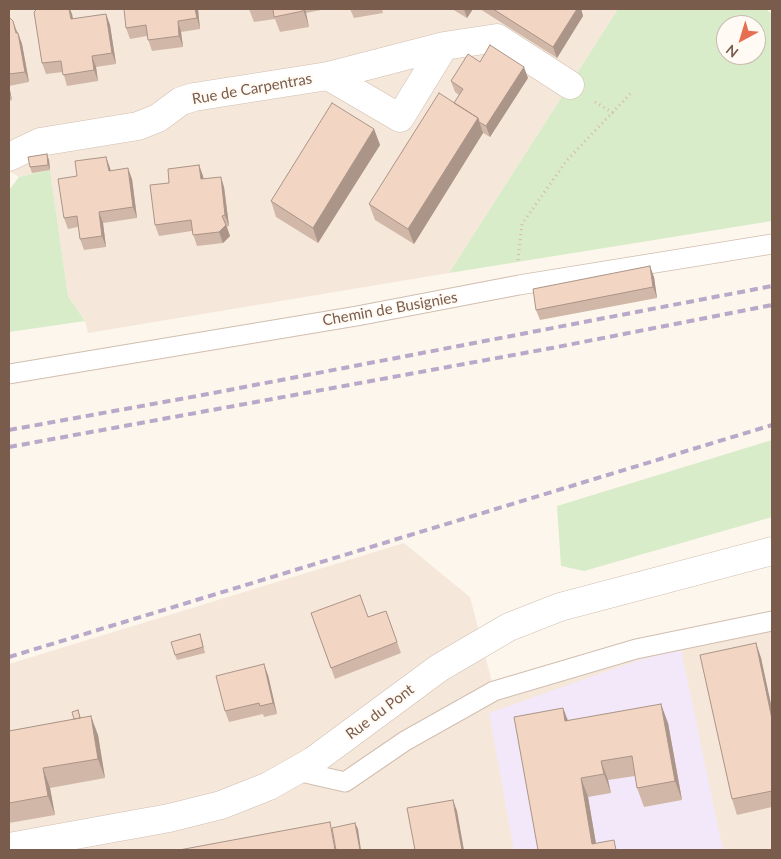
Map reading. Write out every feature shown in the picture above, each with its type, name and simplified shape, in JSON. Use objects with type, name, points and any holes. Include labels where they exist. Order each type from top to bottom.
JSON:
[{"type":"street","name":"Rue de Carpentras","points":[[9,157],[40,142],[138,126],[158,118],[182,101],[194,97],[328,76],[444,46],[497,38],[570,85]]},
{"type":"street","name":"Rue de Carpentras","points":[[328,76],[400,118],[444,46]]},
{"type":"street","name":"Rue du Pont","points":[[9,847],[169,818],[221,805],[269,786],[297,771],[329,750],[439,668],[509,627],[560,607],[759,558],[772,552]]},
{"type":"lane","name":"Chemin de Busignies","points":[[9,374],[357,316],[519,285],[772,244]]},
{"type":"lane","points":[[297,771],[345,782],[405,741],[494,691],[636,649],[772,621]]},
{"type":"path","points":[[519,285],[518,263],[522,224],[567,160],[633,92]]},
{"type":"shaded area","points":[[9,9],[618,9],[449,273],[88,333],[85,321],[68,296],[50,171],[19,177],[9,171]]},
{"type":"shaded area","points":[[404,543],[470,597],[494,690],[772,621],[772,850],[9,850],[9,664]]},
{"type":"shaded area","points":[[681,650],[723,850],[514,850],[489,713],[639,660]]},
{"type":"green space","points":[[618,9],[766,9],[772,14],[772,221],[449,273]]},
{"type":"green space","points":[[50,170],[68,296],[85,321],[9,332],[9,190],[19,177]]},
{"type":"green space","points":[[772,440],[772,517],[584,571],[561,566],[557,506]]},
{"type":"building","points":[[37,9],[69,9],[71,19],[106,14],[112,53],[92,56],[94,70],[63,75],[61,61],[42,63],[34,12]]},
{"type":"building","points":[[124,9],[195,9],[197,18],[178,21],[179,36],[148,40],[146,25],[126,28]]},
{"type":"building","points":[[273,9],[303,9],[303,11],[274,17]]},
{"type":"building","points":[[493,9],[577,9],[553,47]]},
{"type":"building","points":[[9,17],[13,21],[16,33],[18,33],[25,72],[9,74]]},
{"type":"building","points":[[490,45],[524,67],[486,126],[479,122],[478,118],[454,103],[463,89],[451,81],[468,54],[480,62]]},
{"type":"building","points":[[439,93],[478,118],[408,229],[369,204]]},
{"type":"building","points":[[332,103],[374,129],[313,228],[271,201]]},
{"type":"building","points":[[47,154],[48,165],[30,167],[28,157]]},
{"type":"building","points":[[106,157],[109,171],[128,168],[133,207],[99,212],[102,236],[80,239],[77,216],[64,218],[58,179],[77,176],[75,161]]},
{"type":"building","points":[[199,165],[201,179],[221,177],[225,215],[222,216],[226,225],[219,232],[193,235],[191,220],[155,225],[150,185],[169,183],[168,169]]},
{"type":"building","points":[[650,266],[653,287],[536,310],[533,289]]},
{"type":"building","points":[[360,595],[368,617],[386,611],[397,642],[331,668],[311,613]]},
{"type":"building","points":[[200,634],[203,647],[175,655],[171,642]]},
{"type":"building","points":[[756,643],[772,719],[772,791],[732,799],[700,655]]},
{"type":"building","points":[[264,664],[273,703],[260,706],[259,703],[225,711],[216,676]]},
{"type":"building","points":[[661,704],[675,781],[637,788],[632,756],[601,761],[604,774],[581,778],[592,844],[614,840],[616,850],[538,850],[514,717],[563,708],[565,721]]},
{"type":"building","points":[[78,710],[80,718],[74,719],[72,712]]},
{"type":"building","points":[[91,716],[98,759],[43,768],[48,796],[9,803],[9,731]]},
{"type":"building","points":[[453,800],[462,850],[415,850],[407,808]]},
{"type":"building","points":[[330,822],[335,850],[179,850]]},
{"type":"building","points":[[355,823],[360,850],[336,850],[332,828]]},
{"type":"railway","points":[[9,430],[208,394],[772,286]]},
{"type":"railway","points":[[9,447],[552,348],[772,305]]},
{"type":"railway","points":[[9,657],[772,425]]}]
